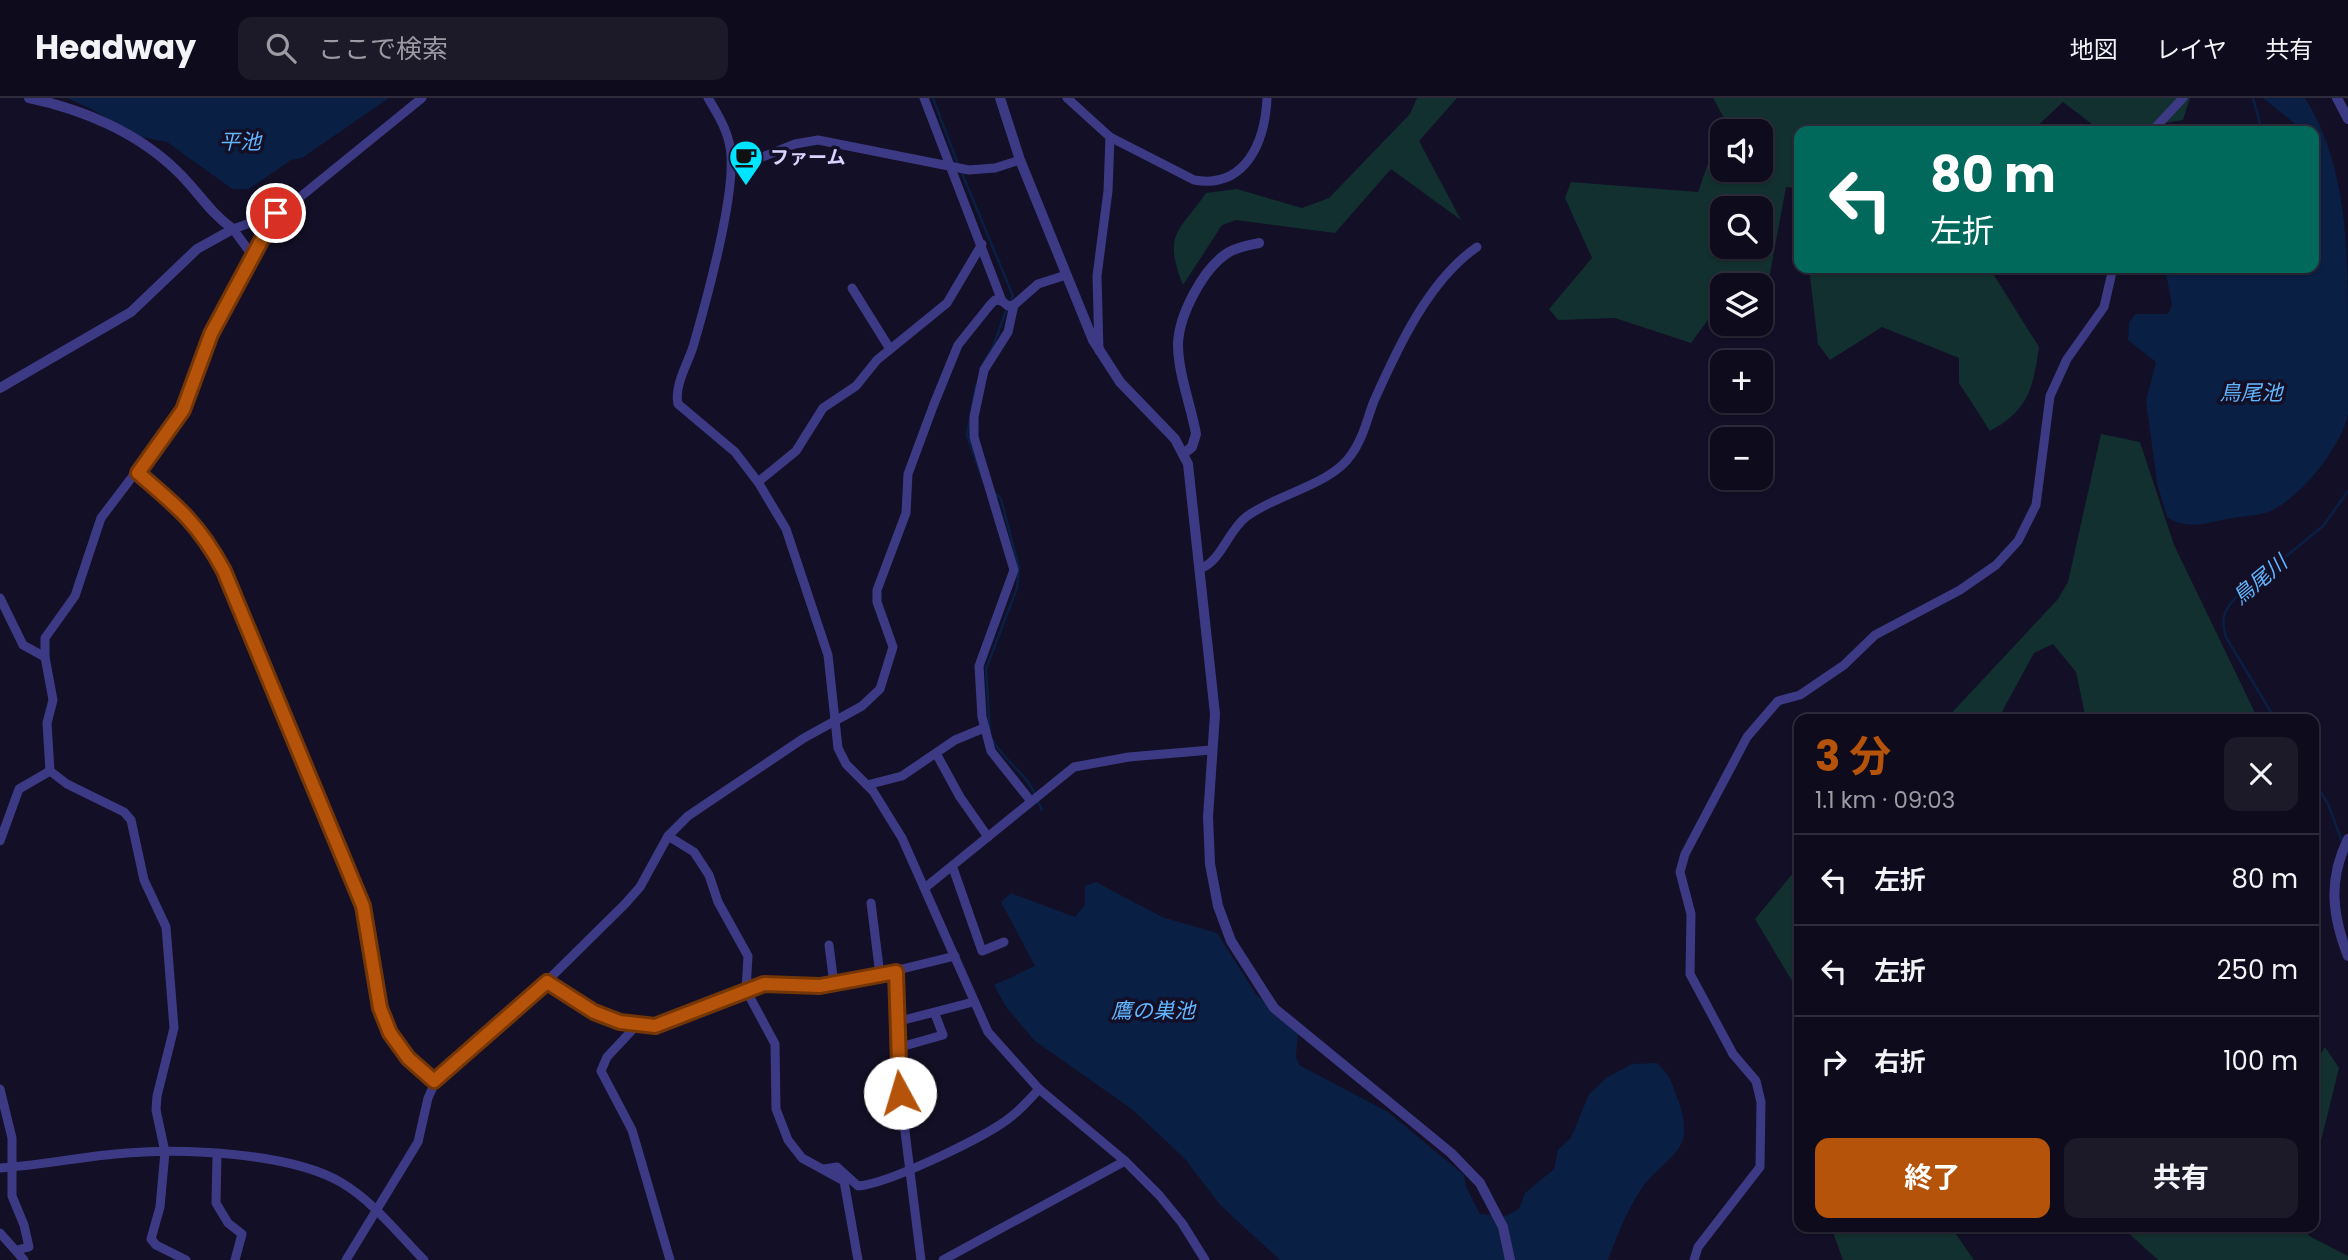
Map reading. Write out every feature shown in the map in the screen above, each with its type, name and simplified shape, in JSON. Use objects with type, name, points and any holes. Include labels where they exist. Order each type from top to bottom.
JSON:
[{"type":"street","points":[[29,98],[90,116],[146,145],[178,172],[212,212],[233,229],[252,255]]},
{"type":"street","points":[[0,388],[131,312],[197,249],[233,229],[276,213],[305,194],[422,98]]},
{"type":"street","points":[[708,98],[730,145],[732,170],[725,215],[694,344],[676,396],[680,407],[735,452],[758,482],[786,529],[828,655],[833,724],[838,748],[846,764],[867,785],[902,838],[988,1032],[1040,1089],[1125,1161],[1182,1223],[1205,1260]]},
{"type":"street","points":[[924,98],[1002,301],[1008,306],[1014,305],[1038,284],[1066,275]]},
{"type":"street","points":[[1000,98],[1020,160],[1099,352],[1120,382],[1175,439],[1183,454],[1192,487],[1215,703],[1210,864],[1218,906],[1231,942],[1274,1008],[1451,1153],[1480,1183],[1497,1211],[1510,1260]]},
{"type":"street","points":[[1067,98],[1110,137],[1194,180],[1221,181],[1241,171],[1252,155],[1267,98]]},
{"type":"street","points":[[2157,126],[2183,98]]},
{"type":"street","points":[[2337,98],[2348,119]]},
{"type":"street","points":[[1099,352],[1097,276],[1108,191],[1110,137]]},
{"type":"street","points":[[732,170],[795,145],[818,140],[951,167],[986,170],[1020,160]]},
{"type":"street","points":[[186,1260],[156,1245],[151,1239],[160,1207],[165,1152],[156,1110],[157,1096],[174,1028],[166,927],[144,880],[131,821],[124,812],[67,785],[50,771],[47,723],[53,700],[45,657],[45,638],[75,596],[101,518],[138,473],[183,410],[211,334],[276,213]]},
{"type":"street","points":[[1183,454],[1195,443],[1196,434],[1178,351],[1182,322],[1216,263],[1234,250],[1259,243]]},
{"type":"street","points":[[758,482],[796,451],[818,413],[861,383],[877,360],[947,303],[982,244]]},
{"type":"street","points":[[1202,568],[1213,564],[1239,523],[1261,505],[1332,473],[1350,457],[1375,400],[1436,285],[1452,265],[1477,247]]},
{"type":"street","points":[[1694,1260],[1698,1247],[1760,1167],[1761,1102],[1756,1081],[1733,1054],[1690,974],[1691,914],[1680,872],[1685,855],[1747,737],[1778,701],[1800,695],[1844,666],[1875,635],[1960,590],[1996,565],[2018,541],[2036,505],[2050,396],[2067,359],[2104,307],[2112,273]]},
{"type":"street","points":[[852,288],[890,349]]},
{"type":"street","points":[[346,1260],[374,1210],[418,1142],[434,1081],[547,982],[640,887],[668,836],[688,816],[727,787],[804,738],[862,706],[880,689],[893,647],[877,602],[877,590],[906,513],[908,474],[958,345],[995,300],[1002,301]]},
{"type":"street","points":[[1014,305],[1008,332],[984,370],[974,417],[974,437],[1014,570],[979,666],[984,728],[998,761],[1031,800]]},
{"type":"street","points":[[138,473],[182,510],[205,537],[224,571],[363,906],[380,1008],[390,1033],[408,1058],[434,1081]]},
{"type":"street","points":[[0,598],[23,645],[45,657]]},
{"type":"street","points":[[867,785],[902,776],[961,737],[984,728]]},
{"type":"street","points":[[926,887],[953,868],[1031,800],[1074,767],[1119,759],[1212,750]]},
{"type":"street","points":[[937,755],[960,797],[988,837]]},
{"type":"street","points":[[0,841],[19,789],[50,771]]},
{"type":"street","points":[[668,836],[694,852],[709,875],[718,902],[748,956],[746,990],[775,1044],[776,1109],[779,1122],[798,1154],[838,1176],[846,1185],[850,1224],[858,1260]]},
{"type":"street","points":[[2348,839],[2334,878],[2333,904],[2337,928],[2348,956]]},
{"type":"street","points":[[953,868],[982,951],[1004,942]]},
{"type":"street","points":[[871,903],[880,975]]},
{"type":"street","points":[[829,945],[834,984]]},
{"type":"street","points":[[547,982],[594,1012],[638,1026],[655,1026],[677,1020],[764,984],[834,984],[896,972],[955,956]]},
{"type":"street","points":[[896,972],[897,1048],[921,1260]]},
{"type":"street","points":[[896,1022],[936,1014],[973,1002]]},
{"type":"street","points":[[897,1048],[943,1035],[936,1014]]},
{"type":"street","points":[[638,1026],[607,1057],[601,1071],[632,1130],[670,1260]]},
{"type":"street","points":[[0,1089],[12,1138],[12,1196],[24,1225],[29,1247],[17,1250]]},
{"type":"street","points":[[824,1169],[837,1167],[858,1186],[910,1169],[1012,1117],[1040,1089]]},
{"type":"street","points":[[0,1168],[127,1153],[165,1152],[254,1157],[318,1172],[345,1184],[424,1260]]},
{"type":"street","points":[[217,1155],[216,1203],[228,1223],[242,1234],[235,1260]]},
{"type":"street","points":[[943,1260],[1125,1161]]},
{"type":"street","points":[[0,1233],[24,1260]]},
{"type":"green space","points":[[1417,98],[1457,98],[1419,141],[1461,220],[1391,169],[1335,233],[1236,220],[1222,225],[1183,285],[1174,255],[1176,235],[1206,193],[1237,189],[1302,208],[1329,198],[1410,114]]},
{"type":"green space","points":[[1713,98],[2190,98],[2183,120],[2148,126],[2094,126],[2063,102],[2037,126],[1794,126],[1794,188],[1786,187],[1773,257],[1773,196],[1710,196],[1710,259],[1773,259],[1770,273],[1710,273],[1710,317],[1691,343],[1615,318],[1558,320],[1549,309],[1592,258],[1565,198],[1571,182],[1698,192],[1710,158],[1710,182],[1773,182],[1773,119],[1724,119]]},
{"type":"green space","points":[[1810,273],[1993,273],[2039,347],[2027,396],[2013,415],[1990,431],[1959,383],[1959,358],[1882,327],[1830,360],[1818,344]]},
{"type":"green space","points":[[2101,434],[2140,442],[2174,545],[2256,714],[2085,714],[2076,672],[2053,644],[2034,653],[2001,714],[1951,714],[2058,599],[2068,582]]},
{"type":"green space","points":[[1794,872],[1792,981],[1755,919]]},
{"type":"green space","points":[[2325,1047],[2339,1068],[2320,1145],[2319,1176],[2319,1057]]},
{"type":"green space","points":[[1833,1232],[1954,1232],[1974,1260],[1843,1260]]},
{"type":"green space","points":[[2127,1232],[2307,1232],[2309,1236],[2348,1256],[2348,1260],[2158,1260]]},
{"type":"water","name":"平池","points":[[67,98],[389,98],[302,158],[291,160],[249,189],[232,189],[167,142],[136,136]]},
{"type":"water","name":"鳥尾池","points":[[2263,98],[2305,98],[2319,124],[2338,181],[2346,241],[2348,414],[2337,442],[2317,472],[2278,507],[2257,515],[2184,524],[2167,517],[2157,483],[2146,401],[2156,362],[2128,340],[2129,323],[2135,314],[2168,314],[2172,305],[2166,273],[2319,273],[2319,126],[2298,126]]},
{"type":"water","name":"鷹の巣池","points":[[1096,882],[1162,917],[1217,933],[1256,994],[1298,1034],[1296,1056],[1299,1065],[1388,1112],[1464,1175],[1466,1187],[1480,1214],[1506,1216],[1519,1209],[1525,1193],[1554,1169],[1558,1150],[1571,1138],[1589,1094],[1606,1078],[1632,1064],[1657,1063],[1668,1076],[1683,1118],[1682,1143],[1640,1191],[1618,1233],[1608,1260],[1280,1260],[1221,1206],[1185,1159],[1133,1110],[1035,1041],[1006,1007],[994,985],[1035,966],[1001,902],[1011,893],[1075,917],[1085,905],[1085,886]]},
{"type":"waterway","points":[[933,98],[959,167]]},
{"type":"waterway","name":"鳥尾川","points":[[2253,98],[2261,126]]},
{"type":"waterway","points":[[962,173],[1013,296],[1010,302]]},
{"type":"waterway","points":[[980,369],[993,347],[1007,308]]},
{"type":"waterway","points":[[976,385],[967,435],[984,483]]},
{"type":"waterway","name":"鳥尾川","points":[[2272,714],[2226,637],[2224,616],[2235,598],[2323,526],[2348,491]]},
{"type":"waterway","points":[[990,733],[986,669],[1017,588],[1019,568],[1001,499],[994,492]]},
{"type":"waterway","points":[[992,739],[1035,794]]},
{"type":"waterway","name":"鳥尾川","points":[[2319,789],[2328,804],[2342,841]]},
{"type":"waterway","points":[[1037,800],[1042,810]]},
{"type":"place","name":"ファーム","points":[[746,187]]},
{"type":"route","points":[[276,213],[211,334],[183,410],[138,473],[182,510],[205,537],[224,571],[363,906],[380,1008],[390,1033],[408,1058],[434,1081],[547,982],[594,1012],[620,1022],[655,1026],[677,1020],[764,984],[820,986],[896,972],[897,1067],[900,1093]]}]
